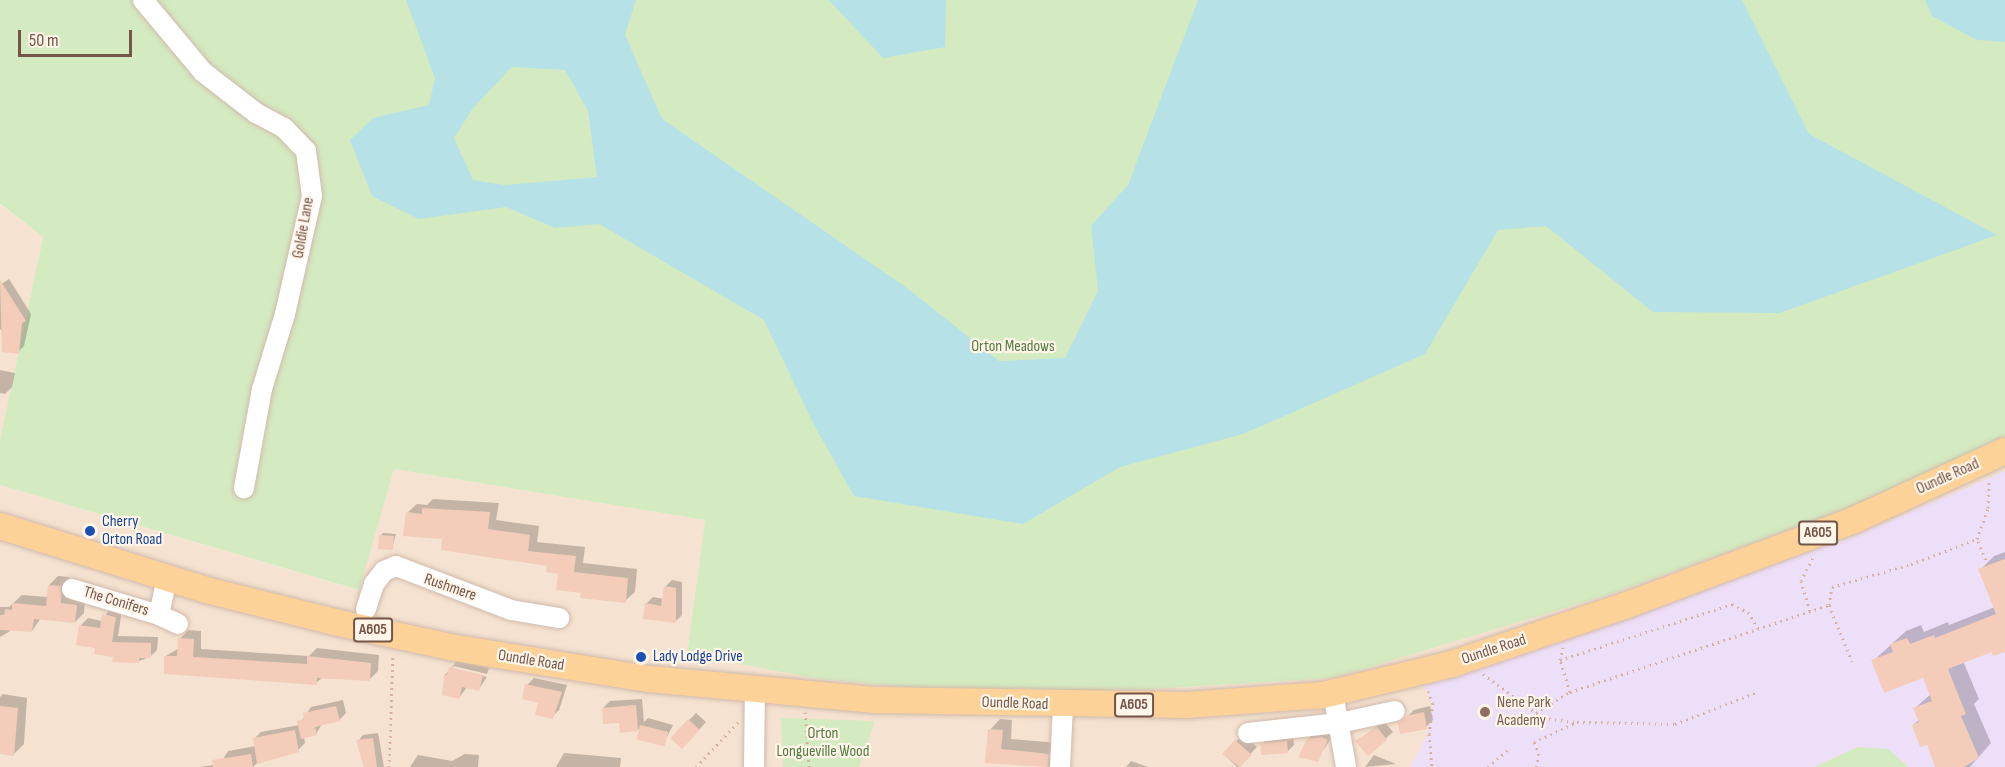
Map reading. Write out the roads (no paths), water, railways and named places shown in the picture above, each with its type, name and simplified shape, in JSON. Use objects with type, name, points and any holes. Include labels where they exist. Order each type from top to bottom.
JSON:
[{"type":"main road","name":"Oundle Road","points":[[0,526],[167,578],[395,635],[754,697],[804,694],[1063,705],[1187,705],[1333,693],[1413,676],[1627,605],[1852,521],[2001,462]]},
{"type":"street","name":"Goldie Lane","points":[[143,0],[203,72],[256,113],[284,128],[306,152],[312,196],[288,303],[262,388],[244,488]]},
{"type":"street","name":"Rushmere","points":[[366,609],[374,584],[384,570],[396,566],[511,610],[559,618]]},
{"type":"street","name":"The Conifers","points":[[159,615],[167,578]]},
{"type":"street","name":"The Conifers","points":[[72,588],[159,615],[178,624]]},
{"type":"street","points":[[1333,693],[1346,767]]},
{"type":"street","points":[[754,697],[754,767]]},
{"type":"street","points":[[1059,767],[1063,705]]},
{"type":"street","points":[[1248,733],[1339,723],[1395,711]]},
{"type":"water","points":[[406,0],[636,0],[625,35],[662,119],[907,288],[999,361],[1065,358],[1098,291],[1091,226],[1128,185],[1198,0],[1742,0],[1809,134],[1997,235],[1780,313],[1653,312],[1546,226],[1498,230],[1425,354],[1243,434],[1120,467],[1023,524],[854,496],[813,423],[764,320],[599,224],[555,228],[506,207],[419,219],[372,196],[350,140],[373,118],[429,105],[435,78]],"holes":[[[512,67],[565,70],[588,111],[597,177],[504,185],[473,180],[454,138],[473,108]]]},
{"type":"water","points":[[829,0],[946,0],[945,47],[883,58]]},
{"type":"water","points":[[1925,0],[2005,0],[2005,42],[1977,40],[1932,16]]},
{"type":"place","name":"Cherry Orton Road","points":[[90,531]]},
{"type":"place","name":"Lady Lodge Drive","points":[[641,657]]},
{"type":"place","name":"Nene Park Academy","points":[[1485,712]]},
{"type":"park label","name":"Orton Meadows","points":[[1013,347]]},
{"type":"park label","name":"Orton Longueville Wood","points":[[823,743]]}]
